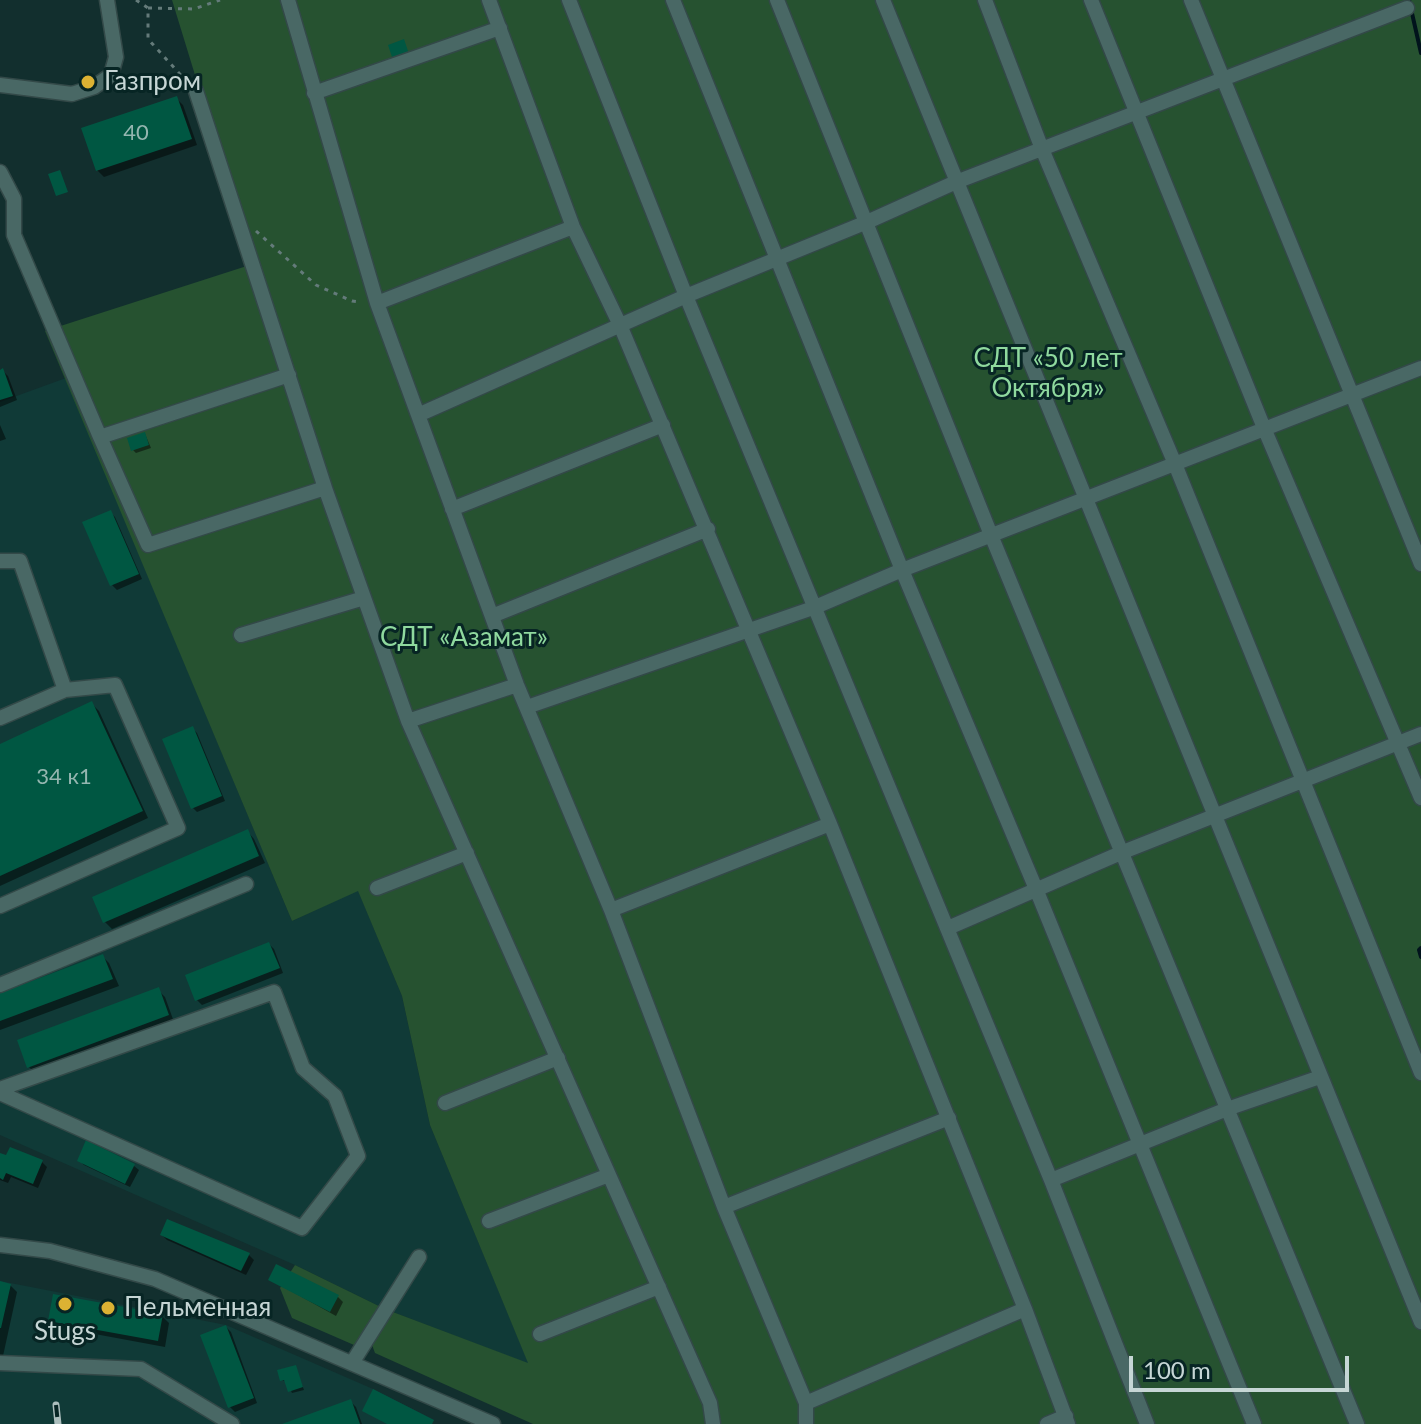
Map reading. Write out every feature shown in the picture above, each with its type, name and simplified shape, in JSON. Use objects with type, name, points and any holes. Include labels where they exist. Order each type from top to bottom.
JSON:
[{"type":"street","points":[[0,85],[72,94],[94,87],[111,75],[116,57],[107,0]]},
{"type":"street","points":[[288,0],[377,303],[517,685],[611,910],[724,1207],[806,1403],[806,1424]]},
{"type":"street","points":[[489,0],[573,227],[620,325],[708,529],[1025,1309],[1067,1420],[1047,1424]]},
{"type":"street","points":[[569,0],[686,296],[1051,1180],[1147,1424]]},
{"type":"street","points":[[673,0],[775,260],[1254,1424]]},
{"type":"street","points":[[777,0],[991,535],[1357,1424]]},
{"type":"street","points":[[883,0],[1421,1322]]},
{"type":"street","points":[[985,0],[1042,149],[1175,464],[1421,1073]]},
{"type":"street","points":[[1091,0],[1264,428],[1421,798]]},
{"type":"street","points":[[1191,0],[1421,564]]},
{"type":"street","points":[[418,415],[686,296],[956,182],[1407,8]]},
{"type":"street","points":[[314,93],[500,28]]},
{"type":"street","points":[[196,91],[325,488],[408,721],[710,1403],[713,1424]]},
{"type":"street","points":[[0,172],[14,199],[14,235],[148,545],[325,488]]},
{"type":"street","points":[[377,303],[573,227]]},
{"type":"street","points":[[527,707],[813,608],[902,570],[1421,368]]},
{"type":"street","points":[[100,437],[289,375]]},
{"type":"street","points":[[452,509],[663,425]]},
{"type":"street","points":[[492,616],[708,529]]},
{"type":"street","points":[[0,561],[20,561],[65,690]]},
{"type":"street","points":[[241,635],[364,598]]},
{"type":"street","points":[[0,718],[65,690],[115,685],[178,828],[0,906]]},
{"type":"street","points":[[408,721],[517,685]]},
{"type":"street","points":[[948,928],[1123,852],[1421,734]]},
{"type":"street","points":[[611,910],[830,824]]},
{"type":"street","points":[[377,888],[467,853]]},
{"type":"street","points":[[0,985],[246,884]]},
{"type":"street","points":[[274,992],[303,1068],[335,1096],[358,1156],[302,1228],[0,1091],[274,992]]},
{"type":"street","points":[[445,1103],[558,1058]]},
{"type":"street","points":[[1051,1180],[1227,1109],[1320,1077]]},
{"type":"street","points":[[724,1207],[949,1118]]},
{"type":"street","points":[[489,1221],[609,1175]]},
{"type":"street","points":[[0,1245],[50,1251],[155,1279],[493,1424]]},
{"type":"street","points":[[352,1363],[419,1257]]},
{"type":"street","points":[[540,1334],[659,1287]]},
{"type":"street","points":[[806,1403],[1025,1309]]},
{"type":"street","points":[[0,1363],[141,1369],[232,1424]]},
{"type":"path","points":[[136,0],[148,8],[194,9],[220,0]]},
{"type":"path","points":[[148,8],[148,39],[196,91]]},
{"type":"path","points":[[236,213],[316,285],[352,301],[377,303]]},
{"type":"shaded area","points":[[66,378],[292,921],[358,890],[402,996],[430,1125],[529,1364],[385,1309],[295,1265],[0,1135],[0,402]]},
{"type":"shaded area","points":[[0,1281],[226,1325],[373,1389],[434,1420],[432,1424],[0,1424]]},
{"type":"green space","points":[[172,0],[1421,0],[1421,1424],[533,1424],[375,1353],[368,1334],[354,1345],[292,1318],[280,1288],[295,1265],[385,1309],[528,1363],[430,1125],[402,996],[358,891],[292,921],[45,331],[253,264]]},
{"type":"building","points":[[404,39],[409,54],[393,60],[388,45]]},
{"type":"building","points":[[177,96],[192,139],[96,171],[81,128]]},
{"type":"building","points":[[60,170],[68,192],[56,196],[48,174]]},
{"type":"building","points":[[3,368],[13,396],[0,400],[0,370]]},
{"type":"building","points":[[145,432],[149,445],[131,451],[127,438]]},
{"type":"building","points":[[111,510],[139,574],[110,586],[82,522]]},
{"type":"building","points":[[92,701],[143,811],[0,876],[0,744]]},
{"type":"building","points":[[193,726],[222,796],[191,809],[162,739]]},
{"type":"building","points":[[248,829],[259,856],[103,923],[92,897]]},
{"type":"building","points":[[269,942],[280,968],[195,1001],[185,975]]},
{"type":"building","points":[[103,954],[113,979],[0,1021],[0,993]]},
{"type":"building","points":[[159,987],[169,1015],[27,1068],[17,1040]]},
{"type":"building","points":[[86,1140],[135,1164],[125,1184],[77,1161]]},
{"type":"building","points":[[10,1147],[43,1160],[33,1184],[6,1173],[3,1180],[0,1178],[0,1153],[6,1155]]},
{"type":"building","points":[[167,1219],[250,1253],[241,1271],[160,1235]]},
{"type":"building","points":[[276,1264],[339,1295],[330,1312],[268,1280]]},
{"type":"building","points":[[0,1281],[11,1284],[1,1328],[0,1328]]},
{"type":"building","points":[[53,1294],[163,1314],[158,1341],[48,1321]]},
{"type":"building","points":[[226,1325],[254,1398],[228,1408],[200,1335]]},
{"type":"building","points":[[296,1365],[303,1387],[288,1392],[277,1370]]},
{"type":"building","points":[[373,1389],[434,1420],[432,1424],[387,1424],[362,1411]]},
{"type":"building","points":[[351,1399],[360,1424],[282,1424]]},
{"type":"waterway","points":[[1409,0],[1421,53]]},
{"type":"waterway","points":[[1421,948],[1421,957]]},
{"type":"railway","points":[[56,1405],[58,1424]]},
{"type":"place","name":"Газпром","points":[[88,82]]},
{"type":"place","name":"Stugs","points":[[65,1304]]},
{"type":"place","name":"Пельменная","points":[[108,1308]]},
{"type":"park label","name":"СДТ «50 лет Октября»","points":[[1048,374]]},
{"type":"park label","name":"СДТ «Азамат»","points":[[464,638]]}]
